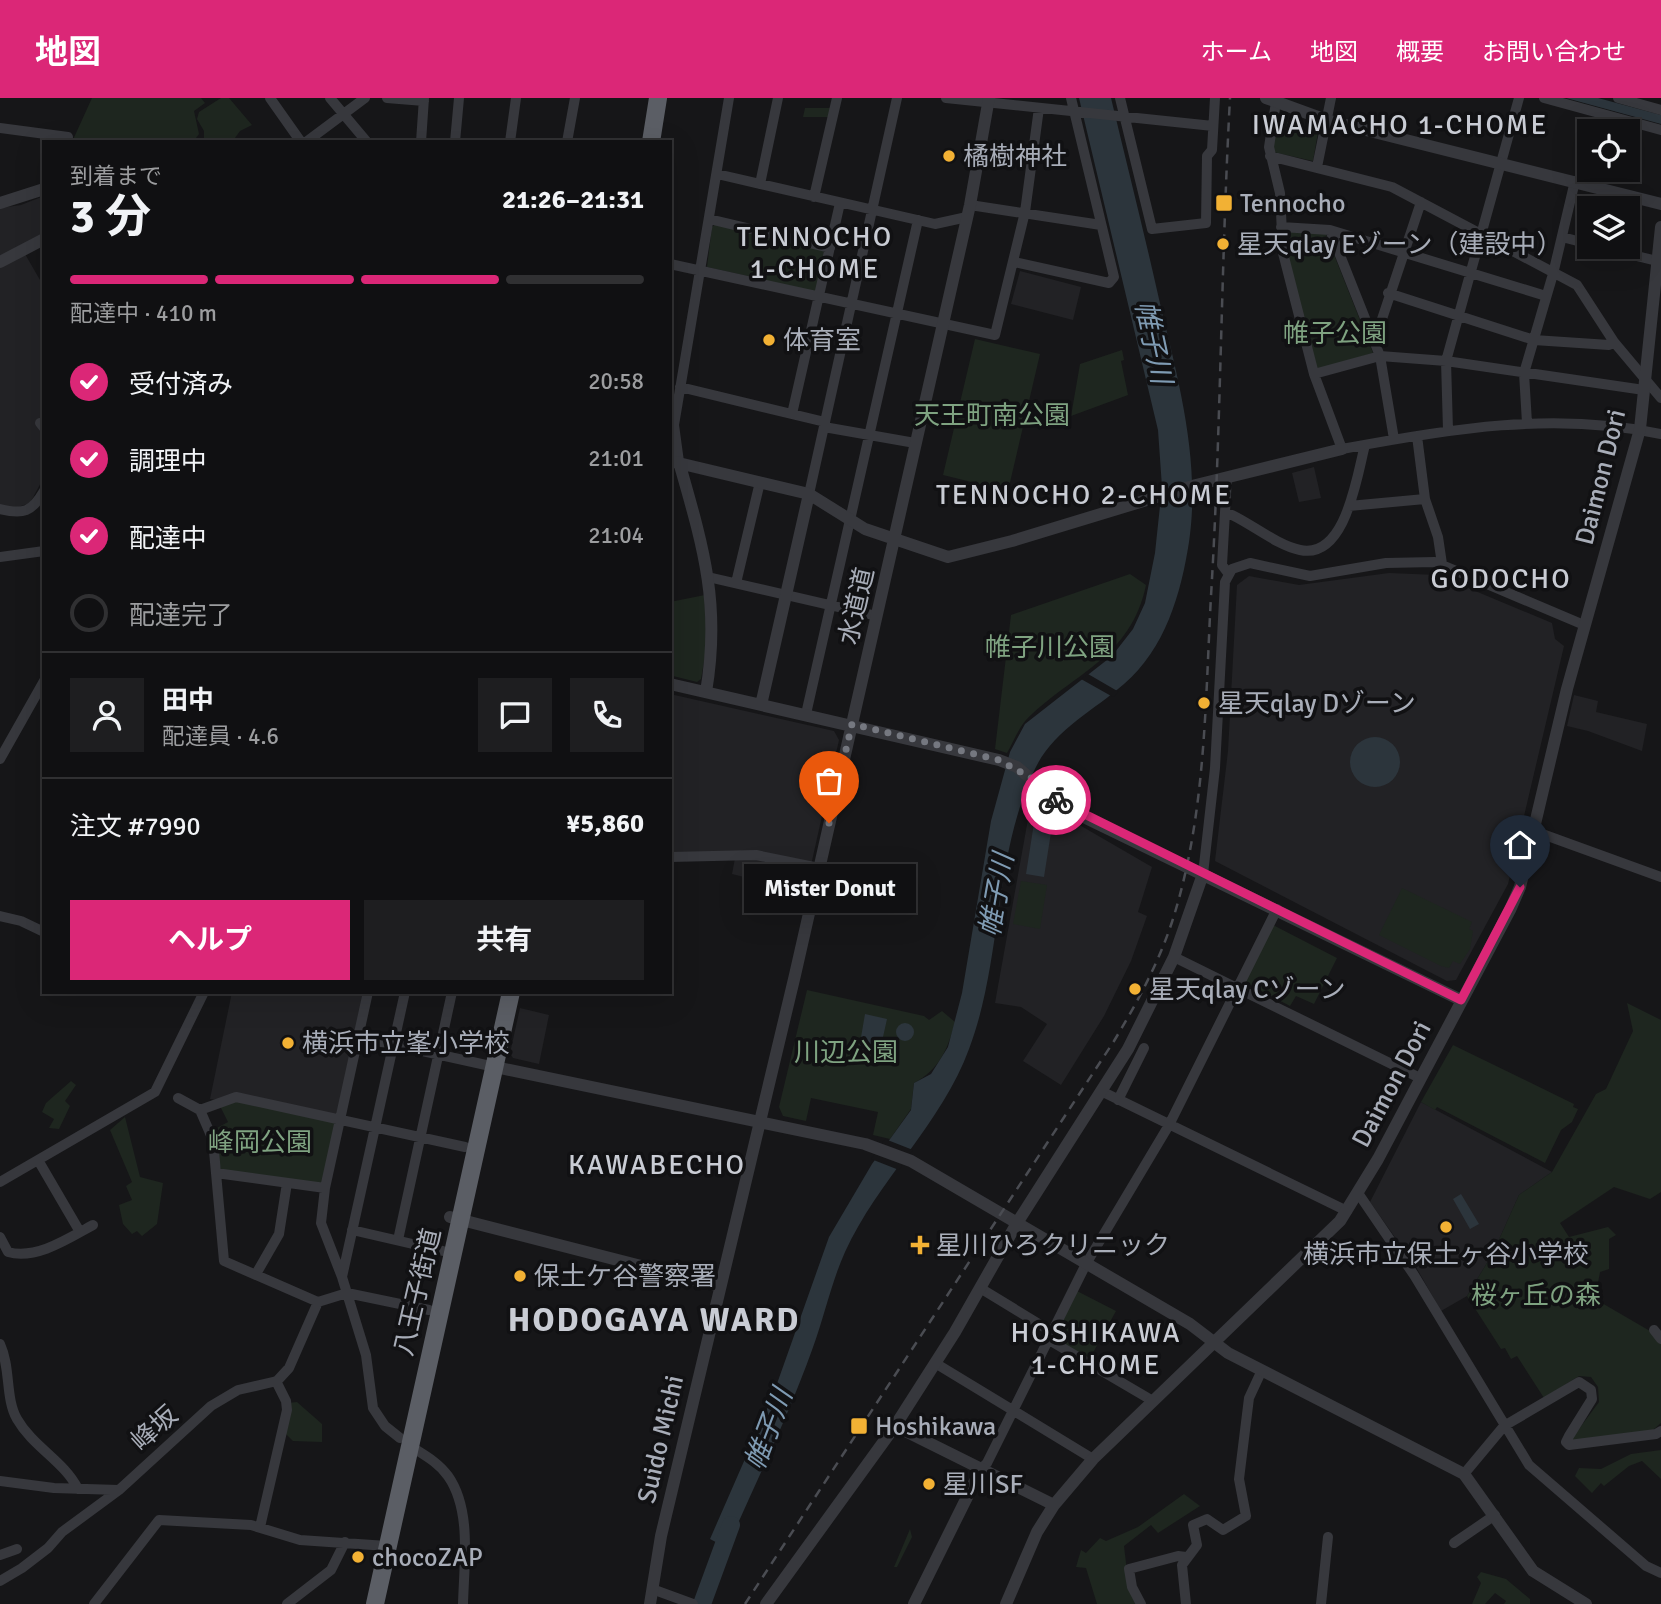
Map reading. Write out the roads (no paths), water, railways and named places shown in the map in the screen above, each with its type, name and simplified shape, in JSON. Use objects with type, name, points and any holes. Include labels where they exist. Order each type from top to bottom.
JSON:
[{"type":"highway","points":[[639,140],[646,98]]},
{"type":"highway","points":[[651,140],[658,98]]},
{"type":"highway","name":"八王子街道","points":[[363,1604],[382,1545],[489,1067],[499,994]]},
{"type":"highway","name":"八王子街道","points":[[405,1442],[429,1310],[443,1251],[455,1218],[465,1147],[510,994]]},
{"type":"highway","name":"八王子街道","points":[[375,1604],[382,1545]]},
{"type":"street","points":[[270,98],[302,140]]},
{"type":"street","points":[[330,98],[365,140]]},
{"type":"street","points":[[307,140],[365,98]]},
{"type":"street","points":[[387,98],[424,100],[421,140]]},
{"type":"street","points":[[455,140],[459,98]]},
{"type":"street","points":[[510,140],[516,98]]},
{"type":"street","points":[[567,140],[575,98]]},
{"type":"street","points":[[706,692],[714,640],[708,577],[675,461],[674,425],[729,98]]},
{"type":"street","points":[[760,184],[778,98]]},
{"type":"street","points":[[814,197],[837,98]]},
{"type":"street","points":[[761,705],[897,98]]},
{"type":"street","points":[[946,98],[1213,126]]},
{"type":"street","points":[[1014,262],[1109,283],[1114,277],[1071,98]]},
{"type":"street","points":[[1119,98],[1152,229],[1206,223],[1207,156],[1212,150],[1215,98]]},
{"type":"street","points":[[1317,167],[1331,98]]},
{"type":"street","points":[[1448,430],[1446,361],[1519,98]]},
{"type":"street","points":[[1544,98],[1661,130]]},
{"type":"street","points":[[1618,98],[1661,110]]},
{"type":"street","points":[[1342,449],[1314,374],[1283,253],[1280,193],[1270,156],[1271,100],[1326,120],[1661,204]]},
{"type":"street","name":"水道道","points":[[760,1122],[969,211],[988,101]]},
{"type":"street","points":[[672,264],[995,335],[1025,212],[1039,108]]},
{"type":"street","points":[[0,128],[68,137]]},
{"type":"street","points":[[1270,156],[1392,187],[1577,285],[1644,384],[1661,398]]},
{"type":"street","points":[[717,174],[935,225],[969,211],[1025,212],[1101,225]]},
{"type":"street","points":[[1527,423],[1524,373],[1553,274],[1575,181]]},
{"type":"street","points":[[0,203],[42,190]]},
{"type":"street","points":[[1374,340],[1421,202]]},
{"type":"street","points":[[792,414],[840,203]]},
{"type":"street","points":[[709,219],[830,248]]},
{"type":"street","points":[[806,714],[918,220]]},
{"type":"street","points":[[1281,227],[1329,230],[1403,250],[1546,296]]},
{"type":"street","name":"Daimon Dori","points":[[1006,1604],[1033,1541],[1054,1505],[1093,1460],[1340,1221],[1358,1194],[1515,898],[1584,625],[1640,429],[1661,227]]},
{"type":"street","points":[[1329,230],[1380,356],[1394,439]]},
{"type":"street","points":[[1562,237],[1577,241]]},
{"type":"street","points":[[0,262],[42,240]]},
{"type":"street","points":[[1640,257],[1657,261]]},
{"type":"street","points":[[1388,293],[1534,341],[1609,345],[1614,342]]},
{"type":"street","points":[[1314,374],[1380,356],[1644,384]]},
{"type":"street","points":[[680,387],[870,436],[915,443]]},
{"type":"street","points":[[675,461],[809,494],[851,520],[894,539],[948,557],[1012,541],[1154,496],[1342,449],[1394,439],[1448,430],[1527,423],[1592,422],[1661,434]]},
{"type":"street","points":[[1417,436],[1425,499],[1438,537],[1442,564]]},
{"type":"street","points":[[1224,514],[1232,514],[1302,551],[1314,549],[1340,530],[1365,445]]},
{"type":"street","points":[[766,1604],[895,1426],[935,1363],[1017,1223],[1151,1009],[1174,957],[1203,874],[1215,768],[1228,573],[1222,565],[1227,477]]},
{"type":"street","points":[[736,583],[760,482]]},
{"type":"street","points":[[0,509],[26,513],[42,494]]},
{"type":"street","points":[[1349,506],[1425,499]]},
{"type":"street","points":[[0,557],[42,551]]},
{"type":"street","points":[[1228,573],[1245,563],[1310,576],[1386,563],[1442,564],[1584,625]]},
{"type":"street","points":[[708,577],[877,616]]},
{"type":"street","points":[[1,753],[42,684]]},
{"type":"street","points":[[672,684],[999,760],[1035,780],[1060,804],[1461,1000]]},
{"type":"street","points":[[32,702],[42,705]]},
{"type":"street","points":[[1534,831],[1661,877]]},
{"type":"street","points":[[672,857],[756,855],[819,868]]},
{"type":"street","points":[[914,1604],[1086,1264],[1169,1125],[1277,909]]},
{"type":"street","points":[[0,916],[21,920],[42,931]]},
{"type":"street","points":[[1174,957],[1420,1078]]},
{"type":"street","points":[[0,1182],[155,1092],[203,994]]},
{"type":"street","points":[[368,994],[325,1188],[321,1223],[342,1277],[368,1362],[373,1408],[385,1426],[436,1462],[449,1476],[459,1497],[463,1517],[463,1604]]},
{"type":"street","points":[[342,1277],[405,994]]},
{"type":"street","points":[[398,1240],[452,994]]},
{"type":"street","points":[[359,1037],[489,1067],[876,1147],[911,1161],[1190,1324],[1262,1370],[1464,1474],[1533,1571],[1586,1604]]},
{"type":"street","points":[[1118,1100],[1144,1048]]},
{"type":"street","points":[[1101,1091],[1347,1211]]},
{"type":"street","points":[[200,1110],[236,1097],[465,1147]]},
{"type":"street","points":[[178,1098],[200,1110],[213,1140],[224,1261],[318,1302],[347,1293],[429,1310]]},
{"type":"street","name":"Suido Michi","points":[[650,1604],[661,1536],[760,1122]]},
{"type":"street","points":[[38,1160],[80,1232]]},
{"type":"street","points":[[216,1173],[325,1188]]},
{"type":"street","points":[[256,1274],[279,1234],[287,1183]]},
{"type":"street","points":[[1358,1194],[1414,1275],[1529,1465],[1646,1566],[1661,1573]]},
{"type":"street","points":[[455,1218],[719,1286]]},
{"type":"street","points":[[0,1237],[8,1252],[23,1254],[51,1246],[93,1224]]},
{"type":"street","points":[[352,1230],[443,1251]]},
{"type":"street","points":[[979,1288],[1153,1401]]},
{"type":"street","points":[[260,1527],[287,1410],[286,1401],[276,1381],[289,1368],[318,1302]]},
{"type":"street","points":[[0,1344],[8,1372],[12,1409],[18,1421],[34,1441],[71,1474],[78,1489]]},
{"type":"street","points":[[935,1363],[1093,1460]]},
{"type":"street","points":[[1186,1604],[1181,1583],[1182,1565],[1197,1545],[1193,1532],[1196,1521],[1207,1518],[1223,1530],[1246,1516],[1239,1479],[1249,1398],[1262,1370]]},
{"type":"street","name":"峰坂","points":[[0,1581],[23,1568],[48,1548],[62,1532],[119,1490],[211,1406],[238,1390],[276,1381]]},
{"type":"street","points":[[1464,1474],[1504,1426],[1579,1382],[1591,1390],[1592,1399],[1566,1442],[1570,1445],[1657,1434],[1661,1430]]},
{"type":"street","points":[[895,1426],[1054,1505]]},
{"type":"street","points":[[0,1481],[78,1489],[109,1487],[119,1490]]},
{"type":"street","points":[[1454,1543],[1495,1515]]},
{"type":"street","points":[[94,1604],[159,1520],[260,1527],[300,1540],[382,1545]]},
{"type":"street","points":[[1321,1604],[1328,1537]]},
{"type":"street","points":[[287,1604],[331,1570],[345,1542]]},
{"type":"street","points":[[0,1555],[17,1549]]},
{"type":"street","points":[[1142,1604],[1132,1587],[1129,1569],[1178,1556],[1186,1557]]},
{"type":"street","points":[[652,1589],[694,1604]]},
{"type":"water","points":[[1079,98],[1111,98],[1180,389],[1192,481],[1189,542],[1181,581],[1169,619],[1138,670],[1062,733],[1051,744],[1034,771],[1011,838],[988,980],[969,1049],[943,1102],[874,1200],[845,1252],[803,1375],[727,1548],[710,1539],[773,1395],[829,1237],[872,1164],[911,1110],[914,1083],[931,1074],[948,1047],[962,993],[991,821],[1010,752],[1025,724],[1112,656],[1133,629],[1145,603],[1155,553],[1162,487],[1158,430]]},
{"type":"water","points":[[1566,98],[1598,98],[1661,115],[1661,124]]},
{"type":"water","points":[[1375,737],[1393,744],[1400,762],[1393,780],[1375,787],[1357,780],[1350,762],[1357,744]]},
{"type":"water","points":[[1034,823],[1052,826],[1044,877],[1026,874]]},
{"type":"water","points":[[865,1014],[887,1019],[881,1046],[875,1051],[859,1049]]},
{"type":"water","points":[[905,1023],[911,1026],[914,1032],[911,1038],[905,1041],[899,1038],[896,1032],[899,1026]]},
{"type":"water","points":[[1461,1194],[1479,1224],[1470,1229],[1453,1199]]},
{"type":"waterway","name":"帷子川","points":[[702,1604],[731,1525]]},
{"type":"railway","points":[[745,1604],[1114,1041],[1146,983],[1172,922],[1192,842],[1205,720],[1230,98]]},
{"type":"place","name":"橘樹神社","points":[[949,156]]},
{"type":"place","name":"Tennocho","points":[[1224,203]]},
{"type":"place","name":"星天qlay Eゾーン（建設中）","points":[[1223,244]]},
{"type":"place","name":"体育室","points":[[769,340]]},
{"type":"place","name":"星天qlay Dゾーン","points":[[1204,703]]},
{"type":"place","name":"Mister Donut","points":[[829,823]]},
{"type":"place","name":"星天qlay Cゾーン","points":[[1135,989]]},
{"type":"place","name":"横浜市立峯小学校","points":[[288,1043]]},
{"type":"place","name":"横浜市立保土ヶ谷小学校","points":[[1446,1227]]},
{"type":"place","name":"星川ひろクリニック","points":[[920,1245]]},
{"type":"place","name":"保土ケ谷警察署","points":[[520,1276]]},
{"type":"place","name":"Hoshikawa","points":[[859,1426]]},
{"type":"place","name":"星川SF","points":[[929,1484]]},
{"type":"place","name":"chocoZAP","points":[[358,1557]]},
{"type":"district","name":"IWAMACHO 1-CHOME","points":[[1400,124]]},
{"type":"district","name":"TENNOCHO 1-CHOME","points":[[815,252]]},
{"type":"district","name":"TENNOCHO 2-CHOME","points":[[1084,494]]},
{"type":"district","name":"GODOCHO","points":[[1501,578]]},
{"type":"district","name":"KAWABECHO","points":[[657,1164]]},
{"type":"district","name":"HODOGAYA WARD","points":[[654,1319]]},
{"type":"district","name":"HOSHIKAWA 1-CHOME","points":[[1096,1348]]},
{"type":"park label","name":"帷子公園","points":[[1335,333]]},
{"type":"park label","name":"天王町南公園","points":[[992,415]]},
{"type":"park label","name":"帷子川公園","points":[[1050,647]]},
{"type":"park label","name":"川辺公園","points":[[846,1052]]},
{"type":"park label","name":"峰岡公園","points":[[260,1142]]},
{"type":"park label","name":"桜ヶ丘の森","points":[[1536,1295]]}]
